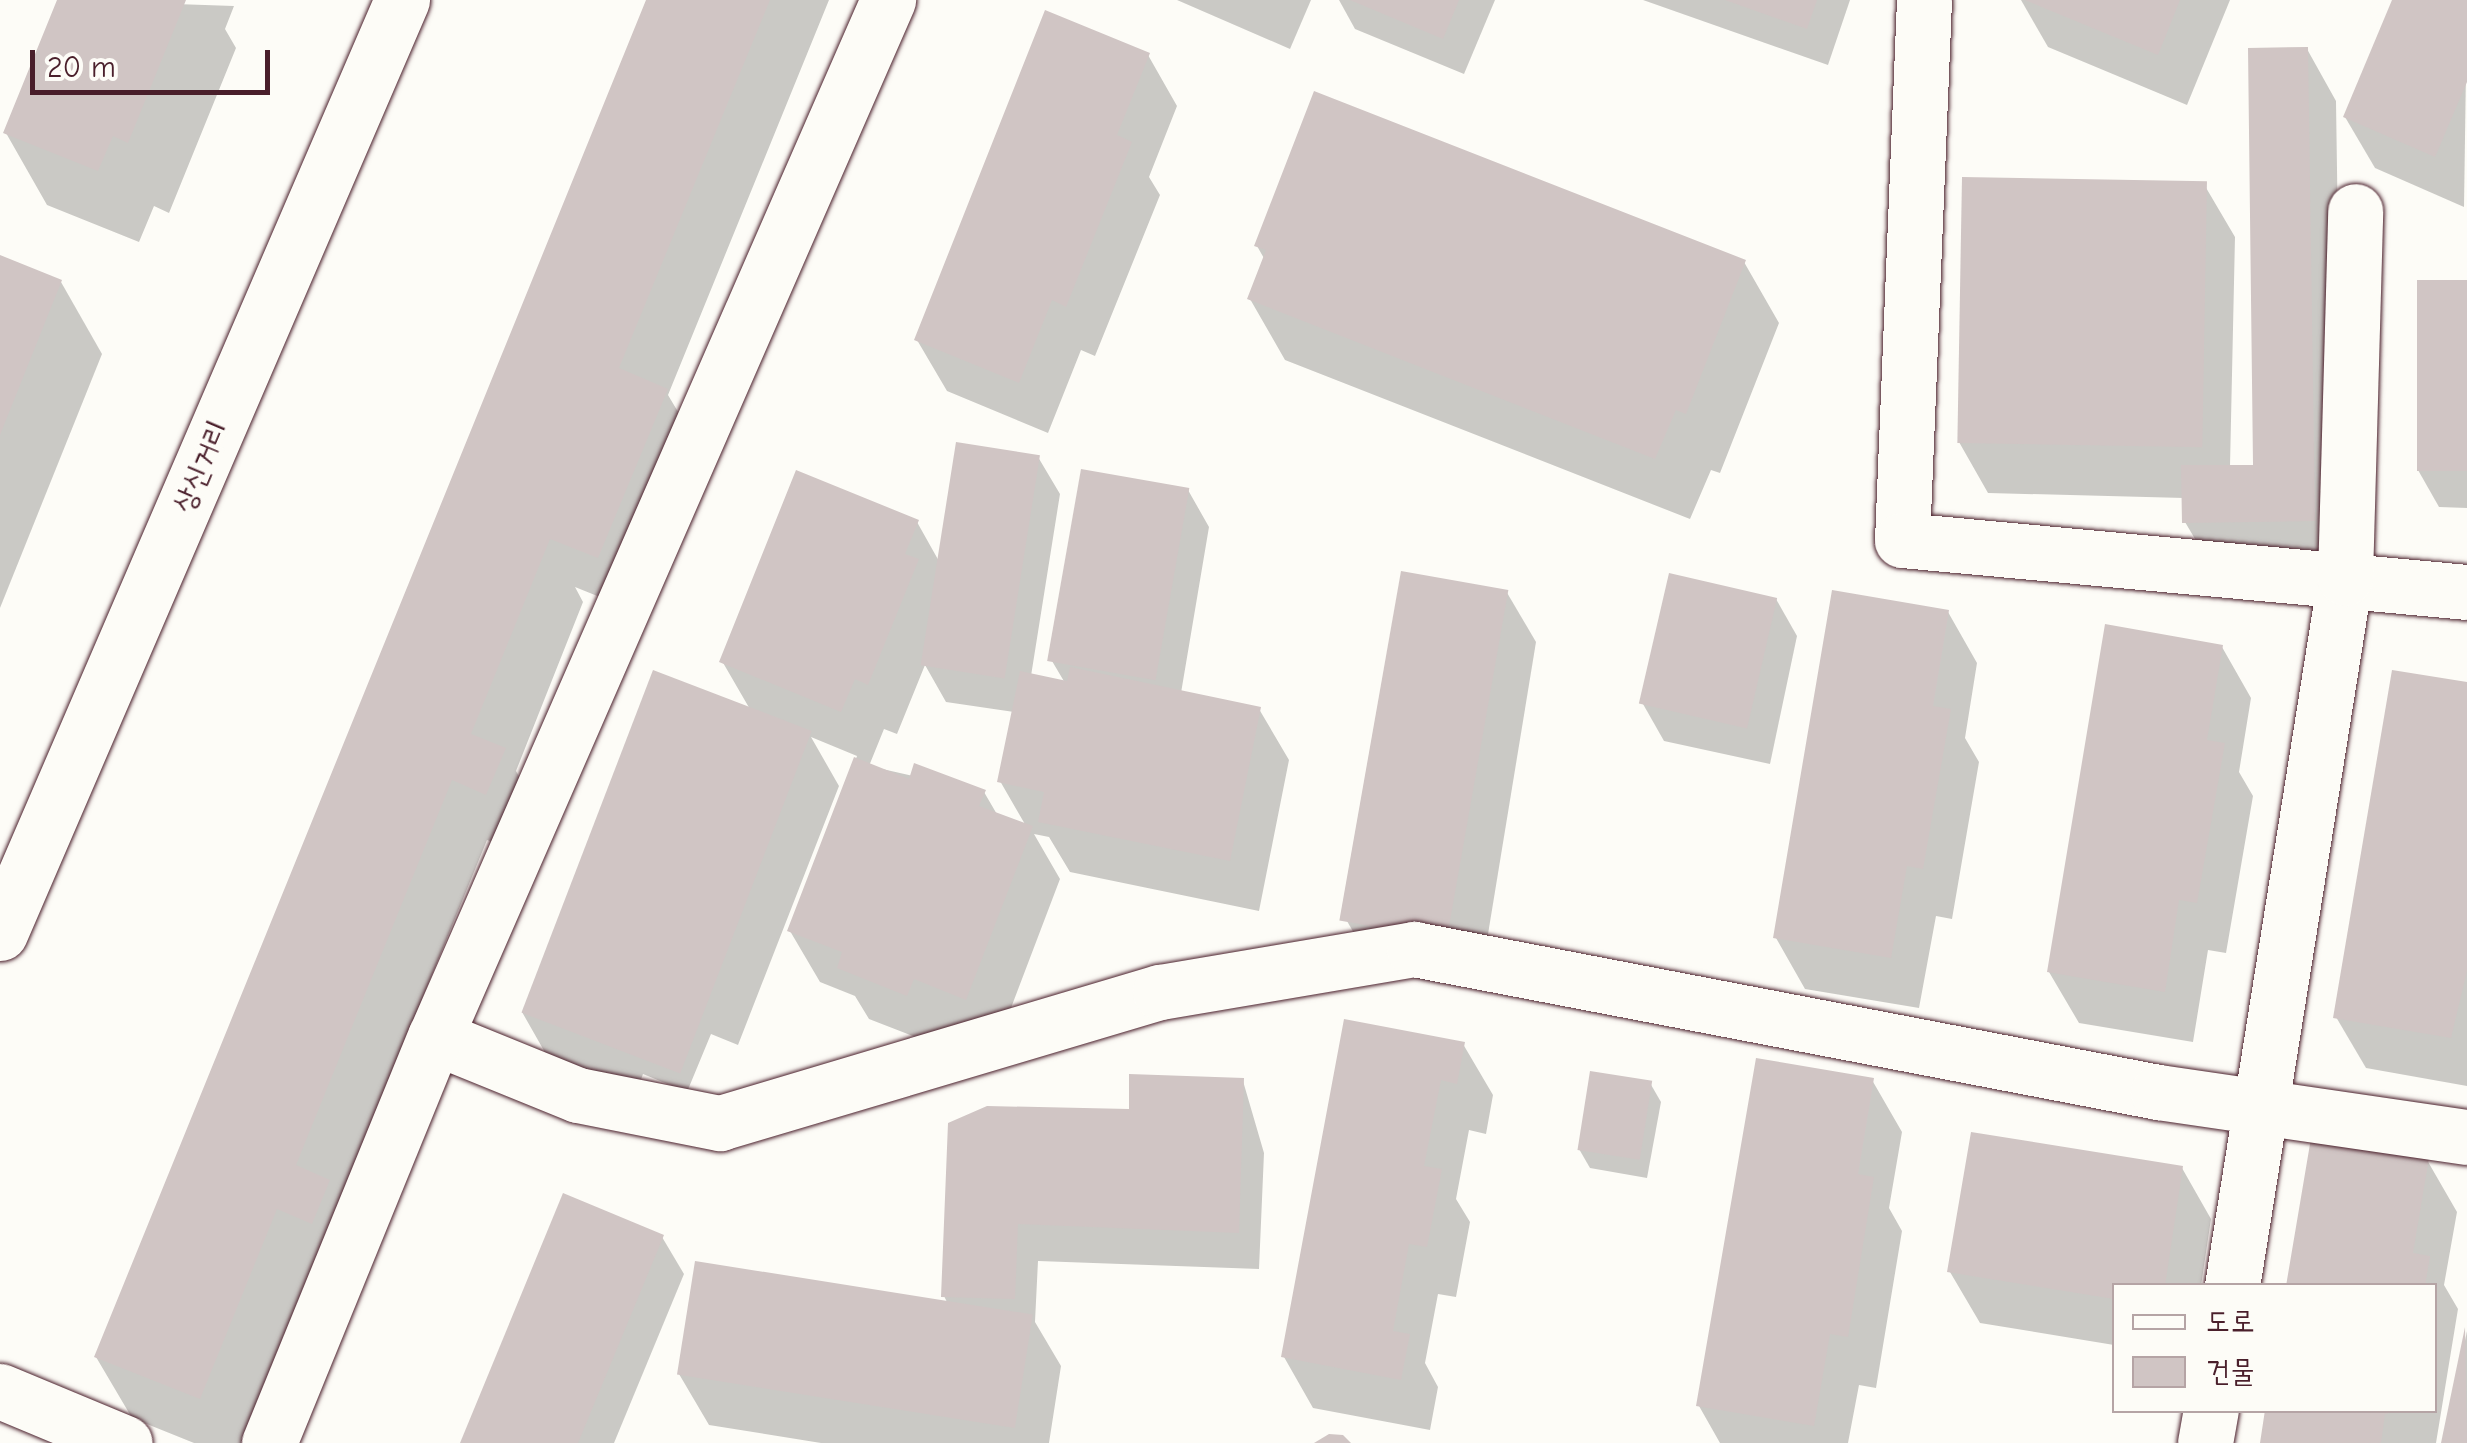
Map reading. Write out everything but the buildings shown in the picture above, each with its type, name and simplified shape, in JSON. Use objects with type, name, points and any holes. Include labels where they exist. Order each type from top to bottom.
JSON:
[{"type":"street","name":"상신거리","points":[[0,933],[402,0]]},
{"type":"street","points":[[268,1443],[435,1037],[888,0]]},
{"type":"street","points":[[1924,0],[1902,540],[2467,592]]},
{"type":"street","points":[[2233,1283],[2346,578],[2354,212]]},
{"type":"street","points":[[435,1037],[578,1095],[720,1123],[1160,992],[1414,948],[2262,1107],[2467,1137]]},
{"type":"street","points":[[0,1391],[125,1443]]},
{"type":"street","points":[[2205,1443],[2210,1413]]}]
